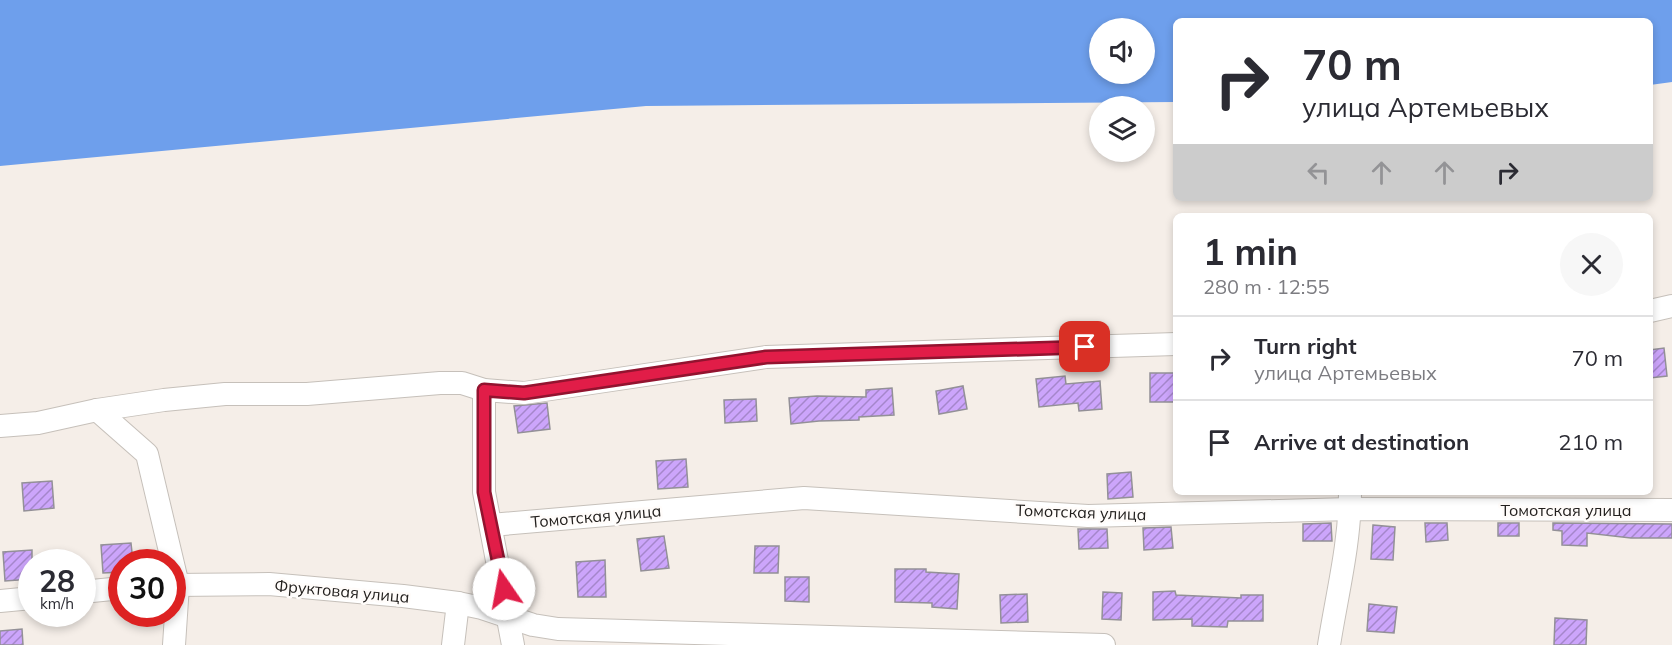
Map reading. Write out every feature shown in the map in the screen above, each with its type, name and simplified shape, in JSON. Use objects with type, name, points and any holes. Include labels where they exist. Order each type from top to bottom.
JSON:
[{"type":"street","points":[[1653,310],[1672,306]]},
{"type":"street","points":[[0,426],[38,423],[97,410],[164,400],[225,394],[307,394],[440,383],[462,383],[484,390],[524,393],[766,357],[1173,344]]},
{"type":"street","points":[[484,390],[484,492],[513,645]]},
{"type":"street","points":[[97,410],[147,454],[167,549]]},
{"type":"street","name":"Томотская улица","points":[[491,525],[804,498],[1088,516],[1350,501],[1672,510]]},
{"type":"street","points":[[1329,645],[1344,558],[1350,501]]},
{"type":"street","name":"Фруктовая улица","points":[[186,585],[269,584],[458,603],[482,608],[533,625],[558,629],[1104,645]]},
{"type":"street","points":[[0,601],[18,599]]},
{"type":"street","points":[[453,645],[458,603]]},
{"type":"street","points":[[174,627],[174,645]]},
{"type":"water","points":[[0,0],[1672,0],[1672,82],[1653,85],[1653,18],[1173,18],[1173,102],[1155,102],[1155,96],[1089,96],[1089,103],[646,106],[0,166]]},
{"type":"building","points":[[1664,348],[1667,376],[1653,378],[1653,350]]},
{"type":"building","points":[[1150,373],[1173,373],[1173,402],[1150,402]]},
{"type":"building","points":[[1065,376],[1066,384],[1100,381],[1102,409],[1079,411],[1078,403],[1039,407],[1036,379]]},
{"type":"building","points":[[963,386],[967,409],[939,414],[936,391]]},
{"type":"building","points":[[892,388],[894,415],[859,417],[859,420],[791,424],[789,398],[866,397],[866,390]]},
{"type":"building","points":[[756,399],[757,421],[725,423],[724,400]]},
{"type":"building","points":[[547,403],[550,429],[518,433],[514,406]]},
{"type":"building","points":[[686,459],[688,487],[658,489],[656,461]]},
{"type":"building","points":[[1131,472],[1133,497],[1108,499],[1107,474]]},
{"type":"building","points":[[52,481],[54,508],[24,511],[22,483]]},
{"type":"building","points":[[1331,523],[1332,541],[1303,541],[1303,524]]},
{"type":"building","points":[[1425,523],[1447,523],[1448,540],[1426,542]]},
{"type":"building","points":[[1498,523],[1519,523],[1519,536],[1498,536]]},
{"type":"building","points":[[1553,523],[1672,524],[1672,538],[1631,538],[1587,533],[1587,546],[1562,545],[1562,531],[1553,530]]},
{"type":"building","points":[[1373,525],[1395,527],[1393,560],[1371,559]]},
{"type":"building","points":[[1171,527],[1173,548],[1144,550],[1143,528]]},
{"type":"building","points":[[1078,529],[1107,529],[1108,548],[1079,549]]},
{"type":"building","points":[[664,536],[669,568],[641,571],[637,539]]},
{"type":"building","points":[[131,543],[132,549],[108,549],[108,573],[103,573],[101,545]]},
{"type":"building","points":[[755,546],[779,546],[778,573],[754,573]]},
{"type":"building","points":[[18,551],[18,580],[5,581],[3,552]]},
{"type":"building","points":[[605,560],[606,597],[578,597],[576,562]]},
{"type":"building","points":[[895,569],[926,569],[926,572],[959,574],[957,609],[932,607],[932,603],[895,602]]},
{"type":"building","points":[[785,577],[809,577],[809,602],[785,601]]},
{"type":"building","points":[[1175,591],[1176,595],[1241,598],[1241,595],[1263,595],[1263,621],[1228,621],[1227,627],[1192,626],[1192,619],[1153,620],[1153,592]]},
{"type":"building","points":[[1103,592],[1122,593],[1121,620],[1102,619]]},
{"type":"building","points":[[1027,594],[1028,622],[1001,623],[1000,595]]},
{"type":"building","points":[[1369,604],[1397,607],[1394,633],[1367,631]]},
{"type":"building","points":[[1555,618],[1587,620],[1586,645],[1554,645]]},
{"type":"building","points":[[22,629],[23,645],[0,645],[0,631]]},
{"type":"route","points":[[504,589],[484,492],[484,390],[524,393],[766,357],[1085,347]]}]
